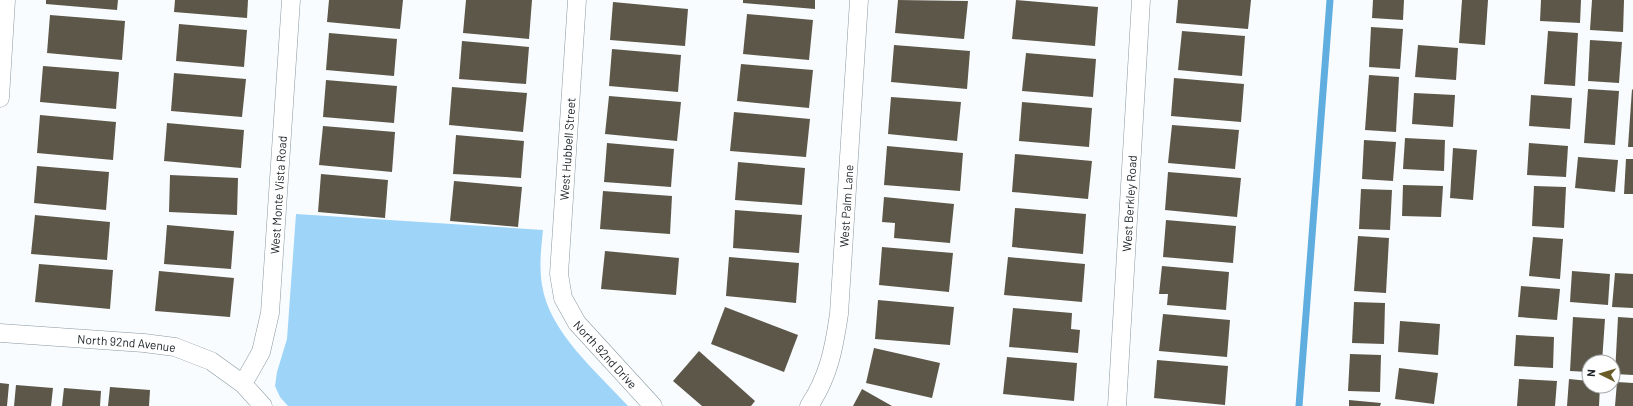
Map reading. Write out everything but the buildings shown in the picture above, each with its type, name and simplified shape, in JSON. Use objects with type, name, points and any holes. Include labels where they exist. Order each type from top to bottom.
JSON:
[{"type":"street","points":[[0,98],[6,0]]},
{"type":"street","name":"West Monte Vista Road","points":[[243,384],[261,352],[270,313],[291,0]]},
{"type":"street","name":"West Hubbell Street","points":[[563,298],[559,274],[577,0]]},
{"type":"street","name":"West Palm Lane","points":[[809,406],[819,391],[834,350],[839,314],[859,0]]},
{"type":"street","name":"West Berkley Road","points":[[1117,406],[1141,0]]},
{"type":"street","name":"North 92nd Drive","points":[[563,298],[577,323],[653,406]]},
{"type":"street","name":"North 92nd Avenue","points":[[0,333],[144,343],[175,347],[211,361],[243,384],[263,406]]},
{"type":"shaded area","points":[[296,214],[543,230],[541,278],[546,302],[554,319],[576,350],[628,406],[288,406],[280,397],[275,386],[277,372],[287,339]]},
{"type":"waterway","points":[[1299,406],[1330,0]]}]
